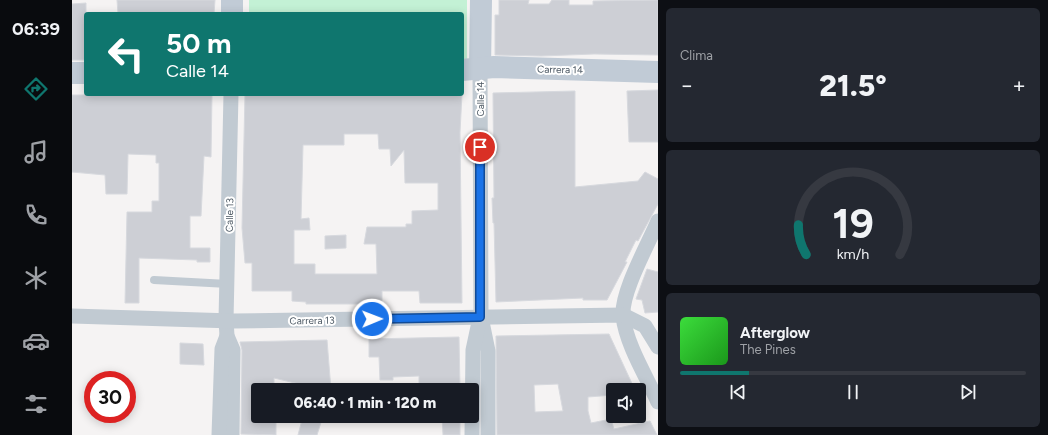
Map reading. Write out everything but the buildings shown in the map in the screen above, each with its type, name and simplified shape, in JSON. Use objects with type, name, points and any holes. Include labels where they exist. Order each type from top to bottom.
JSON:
[{"type":"street","points":[[232,0],[232,12]]},
{"type":"street","name":"Calle 14","points":[[481,0],[471,70],[480,317],[488,351],[488,435]]},
{"type":"street","name":"Carrera 14","points":[[471,70],[494,68],[658,72]]},
{"type":"street","points":[[72,73],[84,73]]},
{"type":"street","name":"Calle 13","points":[[231,96],[228,284],[226,320],[227,336],[233,350],[232,435]]},
{"type":"street","points":[[658,221],[625,297],[623,315],[627,335],[658,402]]},
{"type":"street","points":[[623,315],[645,326],[658,347]]},
{"type":"street","name":"Carrera 13","points":[[72,316],[226,320],[623,315]]},
{"type":"street","name":"Calle 14","points":[[472,435],[473,350],[480,317]]},
{"type":"street","name":"Calle 13","points":[[219,435],[222,349],[227,336]]},
{"type":"lane","points":[[154,280],[228,284]]},
{"type":"green space","points":[[249,0],[467,0],[467,61],[464,61],[464,12],[249,12]]},
{"type":"route","points":[[372,319],[480,317],[480,147]]}]
